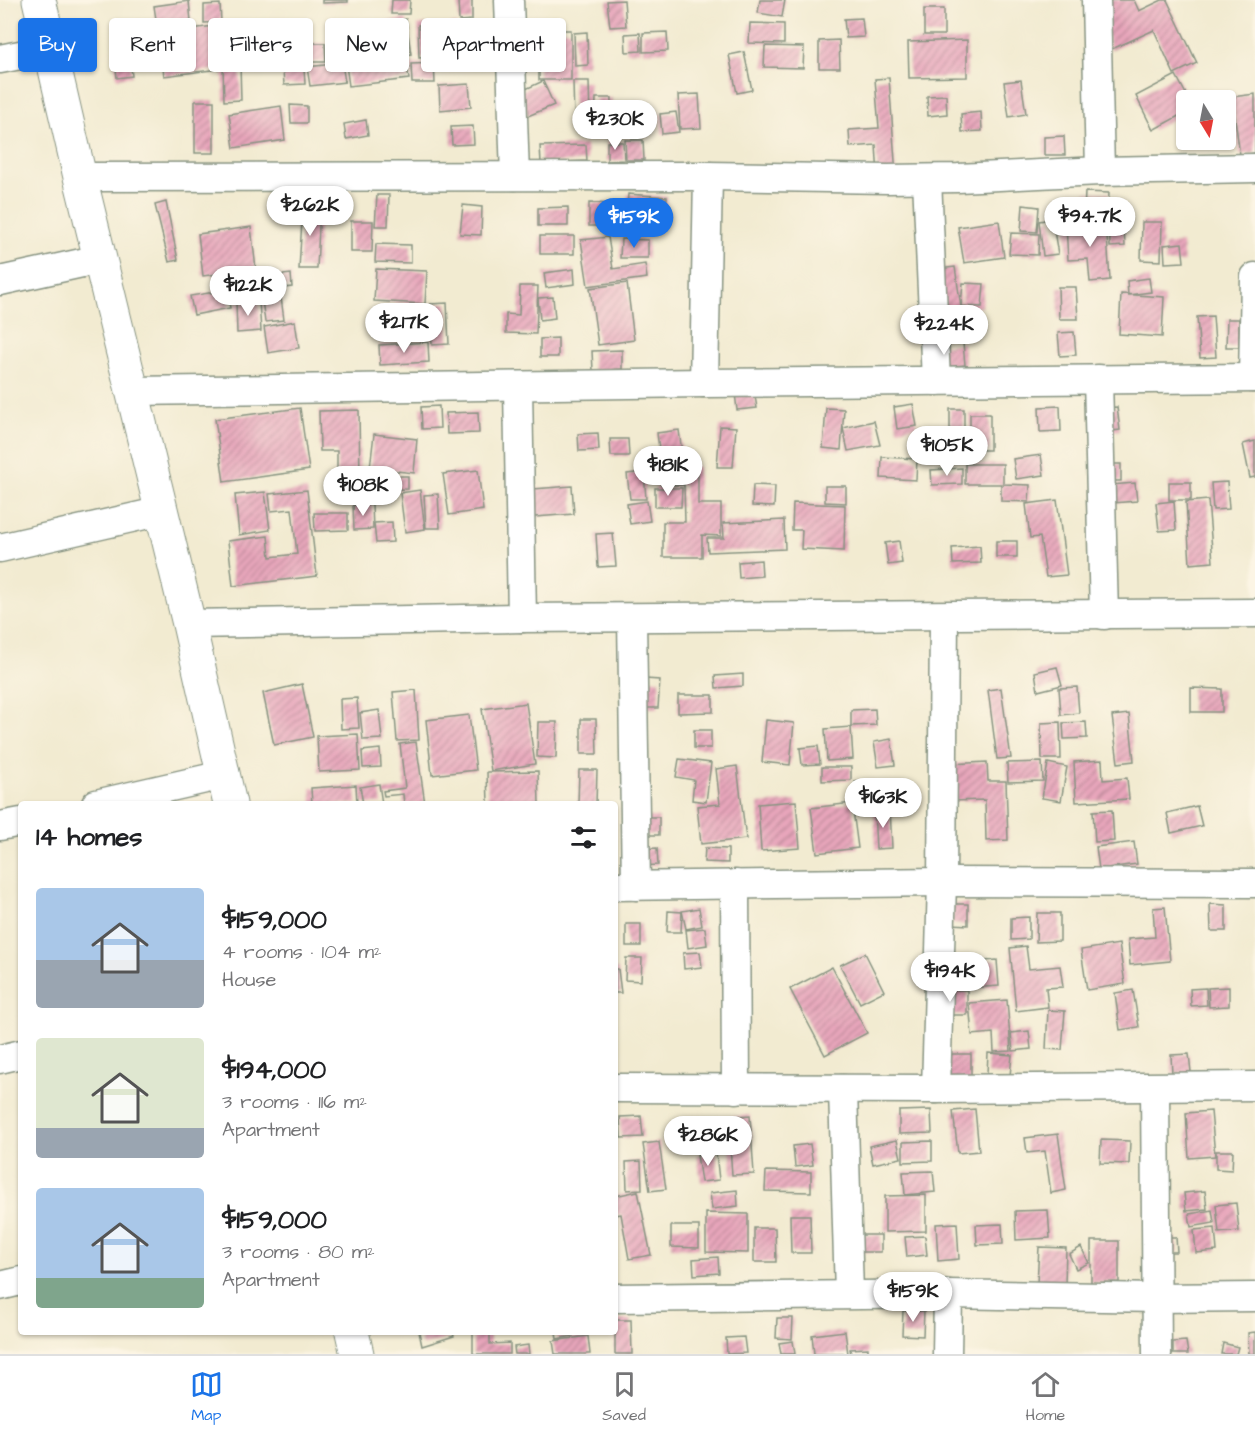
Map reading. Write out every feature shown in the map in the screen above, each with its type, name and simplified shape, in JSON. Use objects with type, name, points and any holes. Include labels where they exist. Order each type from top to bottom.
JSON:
[{"type":"street","points":[[39,0],[43,18]]},
{"type":"street","points":[[509,0],[515,176]]},
{"type":"street","points":[[1096,0],[1100,171]]},
{"type":"street","points":[[0,59],[18,55]]},
{"type":"street","points":[[55,72],[227,789],[122,801]]},
{"type":"street","points":[[80,177],[708,176],[927,179],[1100,171],[1255,168]]},
{"type":"street","points":[[704,383],[708,176]]},
{"type":"street","points":[[927,179],[936,381]]},
{"type":"street","points":[[0,281],[100,259]]},
{"type":"street","points":[[132,392],[704,383],[1254,378],[1255,277]]},
{"type":"street","points":[[1098,379],[1104,615]]},
{"type":"street","points":[[518,387],[522,618]]},
{"type":"street","points":[[0,548],[162,511]]},
{"type":"street","points":[[189,624],[522,618],[1255,613],[1255,621]]},
{"type":"street","points":[[936,1089],[942,882],[944,616]]},
{"type":"street","points":[[632,618],[626,886],[942,882],[1255,883]]},
{"type":"street","points":[[0,826],[18,823]]},
{"type":"street","points":[[735,884],[736,1089]]},
{"type":"street","points":[[0,1059],[18,1055]]},
{"type":"street","points":[[618,1088],[936,1089],[1255,1086]]},
{"type":"street","points":[[1155,1088],[1157,1354]]},
{"type":"street","points":[[843,1089],[849,1294]]},
{"type":"street","points":[[0,1286],[18,1282]]},
{"type":"street","points":[[948,1293],[948,1354]]},
{"type":"street","points":[[618,1298],[948,1293],[1156,1298],[1255,1297]]},
{"type":"street","points":[[353,1335],[357,1354]]},
{"type":"building","points":[[322,0],[348,0],[348,2],[322,3]]},
{"type":"building","points":[[392,0],[410,0],[409,14],[391,14]]},
{"type":"building","points":[[458,0],[472,0],[472,18],[459,18]]},
{"type":"building","points":[[624,0],[626,26],[610,27],[607,1]]},
{"type":"building","points":[[760,0],[785,0],[782,17],[758,13]]},
{"type":"building","points":[[1099,0],[1134,0],[1139,11],[1162,0],[1167,0],[1197,63],[1174,74],[1154,30],[1110,50]]},
{"type":"building","points":[[189,1],[191,18],[156,18],[154,6]]},
{"type":"building","points":[[220,4],[221,18],[208,18],[208,23],[204,23],[204,5]]},
{"type":"building","points":[[924,9],[944,9],[944,35],[924,35]]},
{"type":"building","points":[[862,18],[864,37],[846,38],[844,19]]},
{"type":"building","points":[[750,23],[784,24],[784,44],[749,43]]},
{"type":"building","points":[[418,25],[421,25],[421,58],[419,58]]},
{"type":"building","points":[[208,27],[208,70],[196,72],[196,28]]},
{"type":"building","points":[[566,30],[571,30],[571,80],[539,80],[539,72],[566,72]]},
{"type":"building","points":[[587,32],[588,65],[575,66],[574,33]]},
{"type":"building","points":[[667,32],[668,51],[643,52],[643,33]]},
{"type":"building","points":[[640,33],[641,51],[626,52],[625,34]]},
{"type":"building","points":[[839,40],[840,68],[819,68],[819,41]]},
{"type":"building","points":[[967,40],[967,77],[909,78],[908,42]]},
{"type":"building","points":[[313,43],[325,43],[325,62],[313,62]]},
{"type":"building","points":[[765,46],[804,47],[803,68],[764,67]]},
{"type":"building","points":[[744,52],[752,90],[737,93],[729,55]]},
{"type":"building","points":[[411,64],[421,64],[421,72],[434,72],[435,83],[412,83]]},
{"type":"building","points":[[325,65],[325,72],[343,72],[345,82],[310,86],[308,72],[313,72],[313,66]]},
{"type":"building","points":[[116,72],[132,72],[132,76],[117,78]]},
{"type":"building","points":[[163,72],[196,72],[164,76]]},
{"type":"building","points":[[223,72],[240,72],[241,100],[224,101]]},
{"type":"building","points":[[283,72],[304,72],[305,84],[284,85]]},
{"type":"building","points":[[347,72],[408,72],[409,79],[349,86]]},
{"type":"building","points":[[1176,75],[1184,90],[1176,90],[1176,117],[1153,130],[1136,96]]},
{"type":"building","points":[[889,78],[896,175],[878,177],[876,145],[850,147],[849,130],[879,128],[875,79]]},
{"type":"building","points":[[1021,80],[1026,114],[1009,117],[1004,82]]},
{"type":"building","points":[[543,81],[554,105],[528,116],[517,93]]},
{"type":"building","points":[[573,81],[589,81],[590,120],[574,120]]},
{"type":"building","points":[[469,84],[471,107],[440,110],[439,86]]},
{"type":"building","points":[[699,94],[701,128],[680,129],[678,95]]},
{"type":"building","points":[[1255,94],[1255,153],[1240,155],[1236,126],[1236,96]]},
{"type":"building","points":[[946,95],[947,114],[928,116],[927,96]]},
{"type":"building","points":[[596,98],[612,98],[611,119],[595,119]]},
{"type":"building","points":[[195,101],[214,101],[214,153],[195,153]]},
{"type":"building","points":[[290,105],[307,106],[307,123],[291,123]]},
{"type":"building","points":[[281,106],[285,140],[234,148],[229,114]]},
{"type":"building","points":[[676,112],[679,132],[662,134],[660,114]]},
{"type":"building","points":[[981,112],[982,131],[962,132],[961,114]]},
{"type":"building","points":[[366,120],[368,135],[346,139],[344,124]]},
{"type":"building","points":[[473,126],[474,144],[452,145],[451,127]]},
{"type":"building","points":[[1064,136],[1065,155],[1044,155],[1044,137]]},
{"type":"building","points":[[625,140],[643,140],[644,160],[626,160]]},
{"type":"building","points":[[607,142],[623,142],[624,160],[607,161]]},
{"type":"building","points":[[586,145],[587,161],[541,163],[540,146]]},
{"type":"building","points":[[1085,192],[1109,193],[1108,212],[1084,212]]},
{"type":"building","points":[[628,194],[667,197],[665,223],[626,220]]},
{"type":"building","points":[[377,195],[389,195],[388,226],[375,226]]},
{"type":"building","points":[[166,202],[178,260],[169,262],[155,205]]},
{"type":"building","points":[[589,203],[622,204],[622,226],[589,226]]},
{"type":"building","points":[[303,204],[320,205],[317,269],[299,269]]},
{"type":"building","points":[[463,205],[482,207],[481,235],[460,234]]},
{"type":"building","points":[[1023,205],[1039,207],[1037,232],[1021,231]]},
{"type":"building","points":[[568,207],[568,226],[538,226],[538,208]]},
{"type":"building","points":[[1109,211],[1123,211],[1125,246],[1110,247]]},
{"type":"building","points":[[1052,219],[1058,254],[1043,256],[1039,221]]},
{"type":"building","points":[[351,221],[373,221],[372,252],[351,252]]},
{"type":"building","points":[[999,221],[1004,257],[964,263],[958,227]]},
{"type":"building","points":[[1106,222],[1110,280],[1090,282],[1088,259],[1068,260],[1066,225]]},
{"type":"building","points":[[1142,222],[1162,222],[1161,261],[1141,260]]},
{"type":"building","points":[[251,227],[256,269],[203,276],[198,234]]},
{"type":"building","points":[[1011,233],[1039,234],[1038,255],[1009,254]]},
{"type":"building","points":[[540,236],[574,236],[574,254],[540,254]]},
{"type":"building","points":[[608,237],[613,269],[645,264],[647,278],[588,286],[581,240]]},
{"type":"building","points":[[621,239],[648,240],[648,258],[620,258]]},
{"type":"building","points":[[1182,243],[1184,262],[1165,263],[1164,245]]},
{"type":"building","points":[[376,244],[411,245],[411,263],[375,262]]},
{"type":"building","points":[[955,267],[962,314],[945,316],[939,269]]},
{"type":"building","points":[[376,269],[427,271],[425,304],[374,301]]},
{"type":"building","points":[[574,269],[575,284],[546,288],[544,273]]},
{"type":"building","points":[[291,274],[292,287],[249,292],[247,279]]},
{"type":"building","points":[[1149,278],[1151,292],[1128,295],[1127,281]]},
{"type":"building","points":[[627,283],[634,340],[598,345],[590,288]]},
{"type":"building","points":[[963,283],[984,284],[982,307],[961,306]]},
{"type":"building","points":[[520,286],[538,286],[536,334],[506,333],[506,314],[519,315]]},
{"type":"building","points":[[1058,287],[1076,287],[1078,319],[1059,319]]},
{"type":"building","points":[[227,290],[230,308],[194,315],[190,296]]},
{"type":"building","points":[[280,290],[284,320],[265,322],[261,293]]},
{"type":"building","points":[[1121,294],[1164,297],[1162,337],[1119,334]]},
{"type":"building","points":[[553,297],[555,318],[540,320],[538,298]]},
{"type":"building","points":[[259,301],[261,331],[237,333],[236,302]]},
{"type":"building","points":[[447,303],[449,344],[432,345],[430,304]]},
{"type":"building","points":[[386,310],[425,312],[425,340],[386,339]]},
{"type":"building","points":[[1213,316],[1216,357],[1200,358],[1197,317]]},
{"type":"building","points":[[1227,319],[1239,319],[1239,347],[1226,347]]},
{"type":"building","points":[[295,321],[299,348],[268,353],[264,327]]},
{"type":"building","points":[[1074,332],[1076,355],[1060,356],[1058,333]]},
{"type":"building","points":[[558,338],[558,357],[540,357],[540,339]]},
{"type":"building","points":[[428,342],[429,362],[380,365],[379,345]]},
{"type":"building","points":[[963,343],[965,365],[926,369],[923,348]]},
{"type":"building","points":[[622,350],[622,369],[593,371],[592,351]]},
{"type":"building","points":[[754,390],[757,408],[737,410],[735,393]]},
{"type":"building","points":[[913,404],[917,426],[897,429],[894,407]]},
{"type":"building","points":[[439,406],[440,428],[422,429],[421,407]]},
{"type":"building","points":[[1060,406],[1061,431],[1040,432],[1039,407]]},
{"type":"building","points":[[1117,407],[1120,430],[1104,432],[1101,408]]},
{"type":"building","points":[[300,408],[309,470],[224,482],[215,419]]},
{"type":"building","points":[[826,408],[844,409],[841,450],[823,448]]},
{"type":"building","points":[[950,409],[964,409],[964,431],[950,432]]},
{"type":"building","points":[[359,410],[360,480],[337,481],[337,451],[320,451],[319,411]]},
{"type":"building","points":[[478,412],[479,433],[447,434],[446,413]]},
{"type":"building","points":[[970,414],[990,414],[990,450],[970,450]]},
{"type":"building","points":[[874,421],[880,445],[848,451],[843,428]]},
{"type":"building","points":[[720,426],[736,427],[733,467],[717,467]]},
{"type":"building","points":[[679,430],[683,461],[661,465],[657,433]]},
{"type":"building","points":[[598,433],[599,450],[579,451],[578,434]]},
{"type":"building","points":[[374,434],[417,439],[414,473],[370,468]]},
{"type":"building","points":[[610,439],[628,439],[629,456],[611,456]]},
{"type":"building","points":[[1255,441],[1255,477],[1250,478],[1243,444]]},
{"type":"building","points":[[1041,455],[1044,475],[1016,479],[1013,459]]},
{"type":"building","points":[[882,457],[917,459],[916,480],[881,478]]},
{"type":"building","points":[[965,464],[1003,464],[1003,484],[1030,485],[1029,502],[1001,501],[1001,484],[965,484]]},
{"type":"building","points":[[1101,464],[1121,464],[1121,481],[1102,481]]},
{"type":"building","points":[[661,466],[698,466],[698,504],[721,504],[721,536],[702,535],[702,557],[663,557],[663,522],[685,522],[684,485],[661,485]]},
{"type":"building","points":[[962,468],[962,484],[932,485],[931,470]]},
{"type":"building","points":[[478,470],[483,510],[449,515],[443,474]]},
{"type":"building","points":[[644,472],[646,499],[630,499],[627,474]]},
{"type":"building","points":[[370,476],[408,476],[408,489],[370,490]]},
{"type":"building","points":[[1169,482],[1191,482],[1191,500],[1169,500]]},
{"type":"building","points":[[1227,482],[1229,509],[1213,510],[1211,483]]},
{"type":"building","points":[[1135,483],[1137,501],[1100,504],[1098,486]]},
{"type":"building","points":[[753,485],[775,486],[774,507],[752,506]]},
{"type":"building","points":[[572,486],[574,514],[522,518],[520,490]]},
{"type":"building","points":[[825,486],[846,486],[846,503],[825,502]]},
{"type":"building","points":[[655,488],[682,488],[681,507],[655,507]]},
{"type":"building","points":[[307,490],[317,576],[233,586],[228,541],[268,536],[270,557],[297,554],[292,509],[271,511],[269,494]]},
{"type":"building","points":[[420,490],[425,529],[405,532],[400,493]]},
{"type":"building","points":[[265,492],[270,530],[239,535],[235,495]]},
{"type":"building","points":[[438,494],[440,528],[426,528],[424,495]]},
{"type":"building","points":[[1057,500],[1067,575],[1046,577],[1040,537],[1030,538],[1026,504]]},
{"type":"building","points":[[1208,500],[1213,562],[1190,564],[1186,502]]},
{"type":"building","points":[[647,501],[650,521],[630,524],[627,504]]},
{"type":"building","points":[[1174,501],[1176,530],[1159,531],[1156,503]]},
{"type":"building","points":[[793,503],[845,505],[844,551],[801,549],[802,530],[792,530]]},
{"type":"building","points":[[372,504],[373,529],[354,530],[353,505]]},
{"type":"building","points":[[314,513],[348,513],[348,530],[315,531]]},
{"type":"building","points":[[784,520],[785,549],[708,552],[707,538],[724,538],[723,523]]},
{"type":"building","points":[[392,522],[393,542],[376,543],[374,523]]},
{"type":"building","points":[[613,533],[616,566],[598,567],[596,534]]},
{"type":"building","points":[[899,541],[902,563],[888,565],[885,543]]},
{"type":"building","points":[[996,541],[1017,541],[1017,557],[996,557]]},
{"type":"building","points":[[980,546],[981,563],[953,564],[952,548]]},
{"type":"building","points":[[761,560],[762,576],[739,578],[738,562]]},
{"type":"building","points":[[1057,667],[1062,685],[1038,691],[1035,672]]},
{"type":"building","points":[[743,674],[743,686],[716,688],[715,676]]},
{"type":"building","points":[[645,679],[660,680],[658,708],[643,708]]},
{"type":"building","points":[[302,684],[313,737],[274,745],[263,693]]},
{"type":"building","points":[[1077,687],[1079,713],[1061,715],[1059,688]]},
{"type":"building","points":[[1001,688],[1011,758],[997,759],[988,690]]},
{"type":"building","points":[[1191,688],[1222,689],[1222,712],[1191,712]]},
{"type":"building","points":[[416,690],[419,740],[397,741],[393,692]]},
{"type":"building","points":[[678,695],[713,695],[713,712],[678,713]]},
{"type":"building","points":[[357,698],[359,728],[341,729],[340,699]]},
{"type":"building","points":[[526,703],[535,764],[491,771],[482,709]]},
{"type":"building","points":[[875,709],[876,725],[851,726],[851,710]]},
{"type":"building","points":[[379,710],[382,739],[363,740],[360,713]]},
{"type":"building","points":[[1129,714],[1134,761],[1118,763],[1112,716]]},
{"type":"building","points":[[469,715],[476,770],[432,775],[426,720]]},
{"type":"building","points":[[581,719],[596,719],[597,754],[581,754]]},
{"type":"building","points":[[766,720],[794,723],[790,765],[762,762]]},
{"type":"building","points":[[538,722],[557,722],[556,758],[537,757]]},
{"type":"building","points":[[1060,722],[1061,759],[1042,759],[1041,723]]},
{"type":"building","points":[[1086,722],[1087,738],[1064,739],[1063,723]]},
{"type":"building","points":[[851,727],[853,759],[827,761],[825,729]]},
{"type":"building","points":[[694,730],[711,730],[711,748],[694,748]]},
{"type":"building","points":[[358,734],[360,770],[319,772],[317,736]]},
{"type":"building","points":[[891,739],[895,765],[878,767],[874,742]]},
{"type":"building","points":[[416,742],[425,801],[404,801],[403,794],[384,796],[383,791],[405,788],[400,744]]},
{"type":"building","points":[[818,746],[820,764],[802,765],[800,748]]},
{"type":"building","points":[[380,749],[381,767],[363,768],[362,751]]},
{"type":"building","points":[[679,759],[711,763],[706,802],[692,800],[694,780],[676,777]]},
{"type":"building","points":[[1102,760],[1103,780],[1127,778],[1129,799],[1076,802],[1074,762]]},
{"type":"building","points":[[987,762],[988,781],[1006,781],[1008,840],[986,841],[985,800],[951,801],[950,764]]},
{"type":"building","points":[[1042,762],[1043,781],[1008,782],[1007,763]]},
{"type":"building","points":[[1048,763],[1067,767],[1061,801],[1042,798]]},
{"type":"building","points":[[737,766],[746,839],[701,844],[697,806],[720,804],[716,769]]},
{"type":"building","points":[[822,767],[851,767],[851,780],[822,781]]},
{"type":"building","points":[[579,770],[597,770],[596,801],[578,801]]},
{"type":"building","points":[[538,771],[539,801],[488,801],[487,772]]},
{"type":"building","points":[[874,781],[875,807],[857,808],[855,782]]},
{"type":"building","points":[[379,784],[382,801],[362,801],[360,787]]},
{"type":"building","points":[[356,785],[357,801],[312,801],[311,788]]},
{"type":"building","points":[[796,801],[800,848],[761,851],[758,804]]},
{"type":"building","points":[[852,803],[858,848],[817,853],[811,808]]},
{"type":"building","points":[[1197,806],[1202,826],[1171,833],[1167,813]]},
{"type":"building","points":[[890,809],[892,848],[876,849],[874,810]]},
{"type":"building","points":[[1112,810],[1114,841],[1095,842],[1093,811]]},
{"type":"building","points":[[641,817],[659,817],[659,835],[641,835]]},
{"type":"building","points":[[1134,842],[1137,864],[1099,869],[1096,847]]},
{"type":"building","points":[[657,848],[658,865],[641,866],[641,849]]},
{"type":"building","points":[[705,848],[728,849],[728,863],[704,862]]},
{"type":"building","points":[[953,904],[968,904],[968,925],[952,924]]},
{"type":"building","points":[[1210,904],[1226,905],[1226,931],[1211,931]]},
{"type":"building","points":[[1165,907],[1170,961],[1130,965],[1128,939],[1155,937],[1153,908]]},
{"type":"building","points":[[699,908],[702,926],[686,929],[682,911]]},
{"type":"building","points":[[668,911],[682,912],[681,932],[667,932]]},
{"type":"building","points":[[1037,913],[1060,913],[1060,941],[1036,942]]},
{"type":"building","points":[[1029,917],[1029,939],[1011,940],[1011,918]]},
{"type":"building","points":[[626,924],[641,924],[641,946],[626,946]]},
{"type":"building","points":[[705,928],[707,945],[688,948],[686,930]]},
{"type":"building","points":[[1119,944],[1125,984],[1087,990],[1081,950]]},
{"type":"building","points":[[1026,946],[1029,969],[1060,966],[1063,987],[1046,988],[1048,1007],[1016,1011],[1010,948]]},
{"type":"building","points":[[700,952],[702,967],[684,969],[683,953]]},
{"type":"building","points":[[865,953],[884,991],[860,1003],[840,965]]},
{"type":"building","points":[[626,958],[642,958],[641,981],[625,980]]},
{"type":"building","points":[[997,960],[999,986],[958,989],[956,963]]},
{"type":"building","points":[[832,967],[867,1033],[825,1055],[790,989]]},
{"type":"building","points":[[618,969],[621,993],[618,993]]},
{"type":"building","points":[[1229,987],[1229,1006],[1209,1007],[1208,988]]},
{"type":"building","points":[[1206,988],[1207,1005],[1191,1006],[1190,989]]},
{"type":"building","points":[[934,990],[967,990],[967,1015],[933,1015]]},
{"type":"building","points":[[1133,990],[1139,1027],[1120,1030],[1115,993]]},
{"type":"building","points":[[1007,1000],[1011,1051],[994,1052],[993,1033],[972,1035],[969,1003]]},
{"type":"building","points":[[1048,1010],[1065,1011],[1062,1050],[1046,1049]]},
{"type":"building","points":[[1029,1031],[1031,1049],[1013,1051],[1011,1033]]},
{"type":"building","points":[[988,1053],[1012,1055],[1010,1076],[987,1074]]},
{"type":"building","points":[[930,1054],[971,1054],[971,1083],[930,1082]]},
{"type":"building","points":[[1189,1054],[1191,1072],[1172,1074],[1171,1055]]},
{"type":"building","points":[[975,1109],[979,1151],[958,1153],[953,1111]]},
{"type":"building","points":[[931,1110],[932,1133],[899,1134],[899,1111]]},
{"type":"building","points":[[1211,1111],[1215,1156],[1189,1158],[1186,1113]]},
{"type":"building","points":[[750,1115],[754,1174],[732,1175],[728,1117]]},
{"type":"building","points":[[641,1116],[643,1137],[621,1138],[620,1117]]},
{"type":"building","points":[[1058,1134],[1066,1190],[1051,1193],[1045,1151],[1027,1153],[1025,1138]]},
{"type":"building","points":[[897,1140],[901,1158],[873,1164],[869,1146]]},
{"type":"building","points":[[1101,1140],[1130,1141],[1129,1164],[1100,1163]]},
{"type":"building","points":[[932,1141],[932,1161],[903,1162],[903,1142]]},
{"type":"building","points":[[659,1142],[666,1189],[650,1191],[643,1144]]},
{"type":"building","points":[[810,1144],[813,1165],[795,1167],[793,1146]]},
{"type":"building","points":[[1216,1151],[1233,1151],[1232,1170],[1216,1169]]},
{"type":"building","points":[[716,1153],[719,1180],[701,1182],[697,1155]]},
{"type":"building","points":[[641,1161],[642,1189],[627,1190],[626,1162]]},
{"type":"building","points":[[766,1171],[811,1172],[811,1192],[765,1191]]},
{"type":"building","points":[[933,1171],[935,1192],[905,1195],[903,1172]]},
{"type":"building","points":[[737,1190],[738,1206],[712,1209],[710,1193]]},
{"type":"building","points":[[638,1191],[651,1255],[629,1259],[621,1214],[618,1214],[618,1195]]},
{"type":"building","points":[[1205,1191],[1207,1209],[1186,1211],[1184,1193]]},
{"type":"building","points":[[926,1195],[926,1231],[885,1232],[885,1196]]},
{"type":"building","points":[[1236,1203],[1239,1231],[1219,1233],[1216,1205]]},
{"type":"building","points":[[1048,1210],[1050,1238],[1016,1240],[1015,1211]]},
{"type":"building","points":[[1212,1210],[1214,1223],[1191,1227],[1189,1214]]},
{"type":"building","points":[[706,1213],[748,1214],[748,1253],[706,1252]]},
{"type":"building","points":[[790,1215],[810,1215],[811,1253],[791,1253]]},
{"type":"building","points":[[957,1223],[959,1259],[938,1261],[936,1224]]},
{"type":"building","points":[[1002,1224],[1003,1244],[977,1245],[976,1225]]},
{"type":"building","points":[[671,1226],[699,1226],[699,1248],[671,1247]]},
{"type":"building","points":[[754,1228],[775,1228],[776,1262],[754,1262]]},
{"type":"building","points":[[1215,1228],[1217,1251],[1196,1253],[1194,1230]]},
{"type":"building","points":[[860,1235],[881,1235],[881,1252],[842,1252]]},
{"type":"building","points":[[925,1236],[927,1255],[907,1257],[905,1237]]},
{"type":"building","points":[[1158,1237],[1176,1237],[1177,1252],[1159,1252]]},
{"type":"building","points":[[1091,1241],[1119,1241],[1119,1282],[1091,1283]]},
{"type":"building","points":[[1039,1247],[1066,1248],[1065,1285],[1037,1284]]},
{"type":"building","points":[[1081,1247],[1089,1263],[1076,1269],[1069,1254]]},
{"type":"building","points":[[718,1257],[719,1273],[694,1275],[693,1259]]},
{"type":"building","points":[[903,1311],[924,1311],[923,1336],[902,1335]]},
{"type":"building","points":[[777,1318],[793,1318],[792,1339],[776,1338]]},
{"type":"building","points":[[618,1320],[631,1320],[632,1354],[615,1354]]},
{"type":"building","points":[[845,1331],[848,1354],[814,1354],[812,1335]]},
{"type":"building","points":[[1255,1332],[1255,1354],[1249,1354],[1248,1333]]},
{"type":"building","points":[[420,1335],[454,1335],[454,1336],[422,1346]]},
{"type":"building","points":[[473,1335],[490,1335],[490,1344],[510,1343],[510,1354],[473,1354]]},
{"type":"building","points":[[556,1335],[573,1336],[557,1339]]},
{"type":"building","points":[[588,1336],[590,1354],[555,1354],[553,1341]]},
{"type":"building","points":[[744,1337],[746,1353],[727,1354],[726,1338]]},
{"type":"building","points":[[793,1341],[795,1354],[781,1354],[779,1343]]},
{"type":"building","points":[[1186,1341],[1188,1354],[1173,1354],[1173,1342]]},
{"type":"building","points":[[1223,1343],[1238,1347],[1236,1354],[1221,1354]]},
{"type":"building","points":[[528,1345],[529,1354],[515,1354],[514,1347]]},
{"type":"building","points":[[868,1348],[868,1354],[851,1354],[850,1349]]}]
